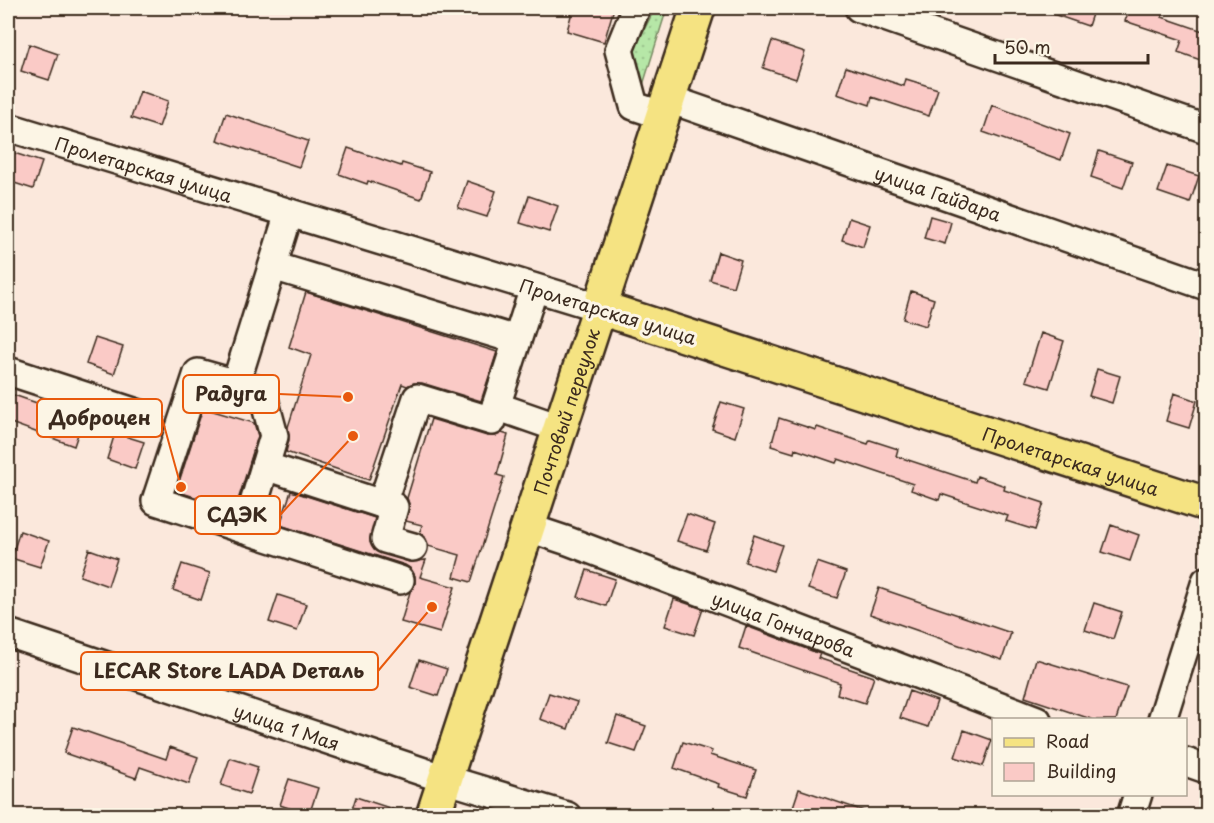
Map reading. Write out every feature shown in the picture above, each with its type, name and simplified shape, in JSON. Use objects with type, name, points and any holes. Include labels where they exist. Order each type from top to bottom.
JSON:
[{"type":"main road","name":"Почтовый переулок","points":[[433,816],[698,8]]},
{"type":"main road","name":"Пролетарская улица","points":[[601,308],[1206,504]]},
{"type":"street","name":"улица Гайдара","points":[[636,8],[619,50],[634,106],[666,108],[1206,286]]},
{"type":"street","points":[[859,8],[1206,129]]},
{"type":"street","name":"Пролетарская улица","points":[[8,126],[601,308]]},
{"type":"street","points":[[236,383],[290,213]]},
{"type":"street","points":[[273,266],[518,340]]},
{"type":"street","points":[[382,504],[417,398],[492,421],[534,288]]},
{"type":"street","points":[[8,371],[143,415]]},
{"type":"street","points":[[246,530],[274,435],[262,391],[198,373],[156,501],[400,580]]},
{"type":"street","points":[[496,406],[561,429]]},
{"type":"street","points":[[266,466],[394,507],[385,538],[413,547]]},
{"type":"street","name":"улица Гончарова","points":[[529,528],[1032,718]]},
{"type":"street","points":[[1163,718],[1206,581]]},
{"type":"street","name":"улица 1 Мая","points":[[8,633],[445,779],[567,816]]},
{"type":"street","points":[[1187,763],[1206,769]]},
{"type":"street","points":[[1131,816],[1138,796]]},
{"type":"green space","points":[[655,8],[667,8],[639,98],[628,44],[640,38]]},
{"type":"building","points":[[573,8],[614,8],[604,42],[567,31]]},
{"type":"building","points":[[1041,8],[1094,8],[1088,26],[1041,10]]},
{"type":"building","points":[[1130,8],[1166,8],[1162,17],[1206,32],[1206,62],[1178,52],[1182,40],[1125,21]]},
{"type":"building","points":[[772,41],[805,52],[796,79],[763,68]]},
{"type":"building","points":[[29,44],[58,54],[49,80],[21,71]]},
{"type":"building","points":[[846,67],[904,86],[906,79],[938,89],[929,116],[872,97],[870,105],[837,94]]},
{"type":"building","points":[[140,91],[168,101],[159,127],[131,118]]},
{"type":"building","points":[[992,105],[1070,134],[1061,160],[983,132]]},
{"type":"building","points":[[226,113],[308,141],[299,167],[217,140]]},
{"type":"building","points":[[348,148],[401,166],[402,163],[430,172],[421,199],[339,174]]},
{"type":"building","points":[[1099,151],[1132,162],[1123,188],[1091,177]]},
{"type":"building","points":[[14,153],[42,162],[33,189],[8,181],[8,171]]},
{"type":"building","points":[[1167,166],[1199,176],[1190,203],[1158,192]]},
{"type":"building","points":[[467,181],[496,191],[487,217],[458,208]]},
{"type":"building","points":[[529,196],[558,206],[549,232],[520,223]]},
{"type":"building","points":[[930,216],[951,222],[945,244],[924,238]]},
{"type":"building","points":[[849,218],[870,225],[863,247],[842,240]]},
{"type":"building","points":[[718,252],[741,260],[733,287],[710,280]]},
{"type":"building","points":[[911,291],[934,299],[926,326],[903,319]]},
{"type":"building","points":[[306,292],[497,352],[481,401],[422,383],[407,386],[402,384],[369,480],[286,452],[289,440],[288,427],[311,355],[289,347]]},
{"type":"building","points":[[1041,333],[1064,341],[1049,388],[1026,381]]},
{"type":"building","points":[[95,338],[123,347],[114,374],[86,364]]},
{"type":"building","points":[[1097,369],[1120,376],[1112,403],[1089,396]]},
{"type":"building","points":[[8,393],[83,419],[74,446],[8,422]]},
{"type":"building","points":[[1174,393],[1197,401],[1189,428],[1166,421]]},
{"type":"building","points":[[721,402],[744,409],[735,437],[712,429]]},
{"type":"building","points":[[203,408],[254,423],[258,436],[235,510],[176,491]]},
{"type":"building","points":[[779,418],[816,430],[817,427],[868,444],[870,440],[898,449],[896,456],[975,482],[977,476],[1005,486],[1004,490],[1044,503],[1035,530],[1006,521],[1008,516],[941,494],[939,500],[911,490],[913,484],[838,459],[836,463],[795,449],[794,453],[771,446]]},
{"type":"building","points":[[431,419],[487,436],[502,433],[508,435],[497,475],[504,477],[471,582],[454,577],[460,555],[428,546],[425,537],[420,533],[422,525],[406,521],[409,504],[407,498]]},
{"type":"building","points":[[115,433],[144,442],[135,469],[107,459]]},
{"type":"building","points":[[291,491],[375,518],[370,542],[374,550],[409,562],[426,560],[420,577],[455,587],[440,633],[401,622],[410,592],[415,584],[415,576],[411,569],[405,565],[280,525]]},
{"type":"building","points":[[687,514],[715,524],[706,550],[677,541]]},
{"type":"building","points":[[1111,525],[1139,535],[1130,561],[1102,552]]},
{"type":"building","points":[[20,531],[49,541],[40,567],[11,558]]},
{"type":"building","points":[[754,535],[782,545],[773,571],[745,562]]},
{"type":"building","points":[[89,549],[117,559],[108,586],[80,576]]},
{"type":"building","points":[[817,562],[846,572],[837,598],[808,589]]},
{"type":"building","points":[[182,564],[210,573],[201,600],[173,590]]},
{"type":"building","points":[[587,570],[615,579],[606,606],[578,597]]},
{"type":"building","points":[[879,588],[1011,633],[1002,660],[870,614]]},
{"type":"building","points":[[278,595],[306,604],[297,631],[269,622]]},
{"type":"building","points":[[674,599],[703,609],[694,635],[665,626]]},
{"type":"building","points":[[1094,603],[1122,612],[1113,639],[1085,630]]},
{"type":"building","points":[[746,626],[820,654],[818,658],[874,677],[865,703],[837,694],[840,683],[739,648]]},
{"type":"building","points":[[1036,659],[1127,687],[1117,718],[1088,718],[1025,697]]},
{"type":"building","points":[[419,660],[447,669],[438,696],[410,687]]},
{"type":"building","points":[[909,691],[937,701],[928,727],[900,718]]},
{"type":"building","points":[[549,693],[577,702],[568,729],[540,719]]},
{"type":"building","points":[[617,716],[646,726],[636,752],[608,743]]},
{"type":"building","points":[[73,727],[166,759],[170,747],[198,757],[189,784],[140,767],[136,778],[64,753]]},
{"type":"building","points":[[964,730],[992,740],[983,766],[955,757]]},
{"type":"building","points":[[683,742],[712,751],[710,755],[756,770],[747,796],[718,787],[719,784],[674,768]]},
{"type":"building","points":[[230,758],[258,767],[249,794],[221,785]]},
{"type":"building","points":[[289,779],[318,788],[309,815],[280,805]]},
{"type":"building","points":[[799,789],[867,812],[867,816],[790,816]]},
{"type":"building","points":[[356,797],[402,812],[402,816],[350,816]]},
{"type":"place","name":"Радуга","points":[[348,397]]},
{"type":"place","name":"СДЭК","points":[[353,436]]},
{"type":"place","name":"Доброцен","points":[[181,487]]},
{"type":"place","name":"LECAR Store LADA Dеталь","points":[[432,607]]}]
